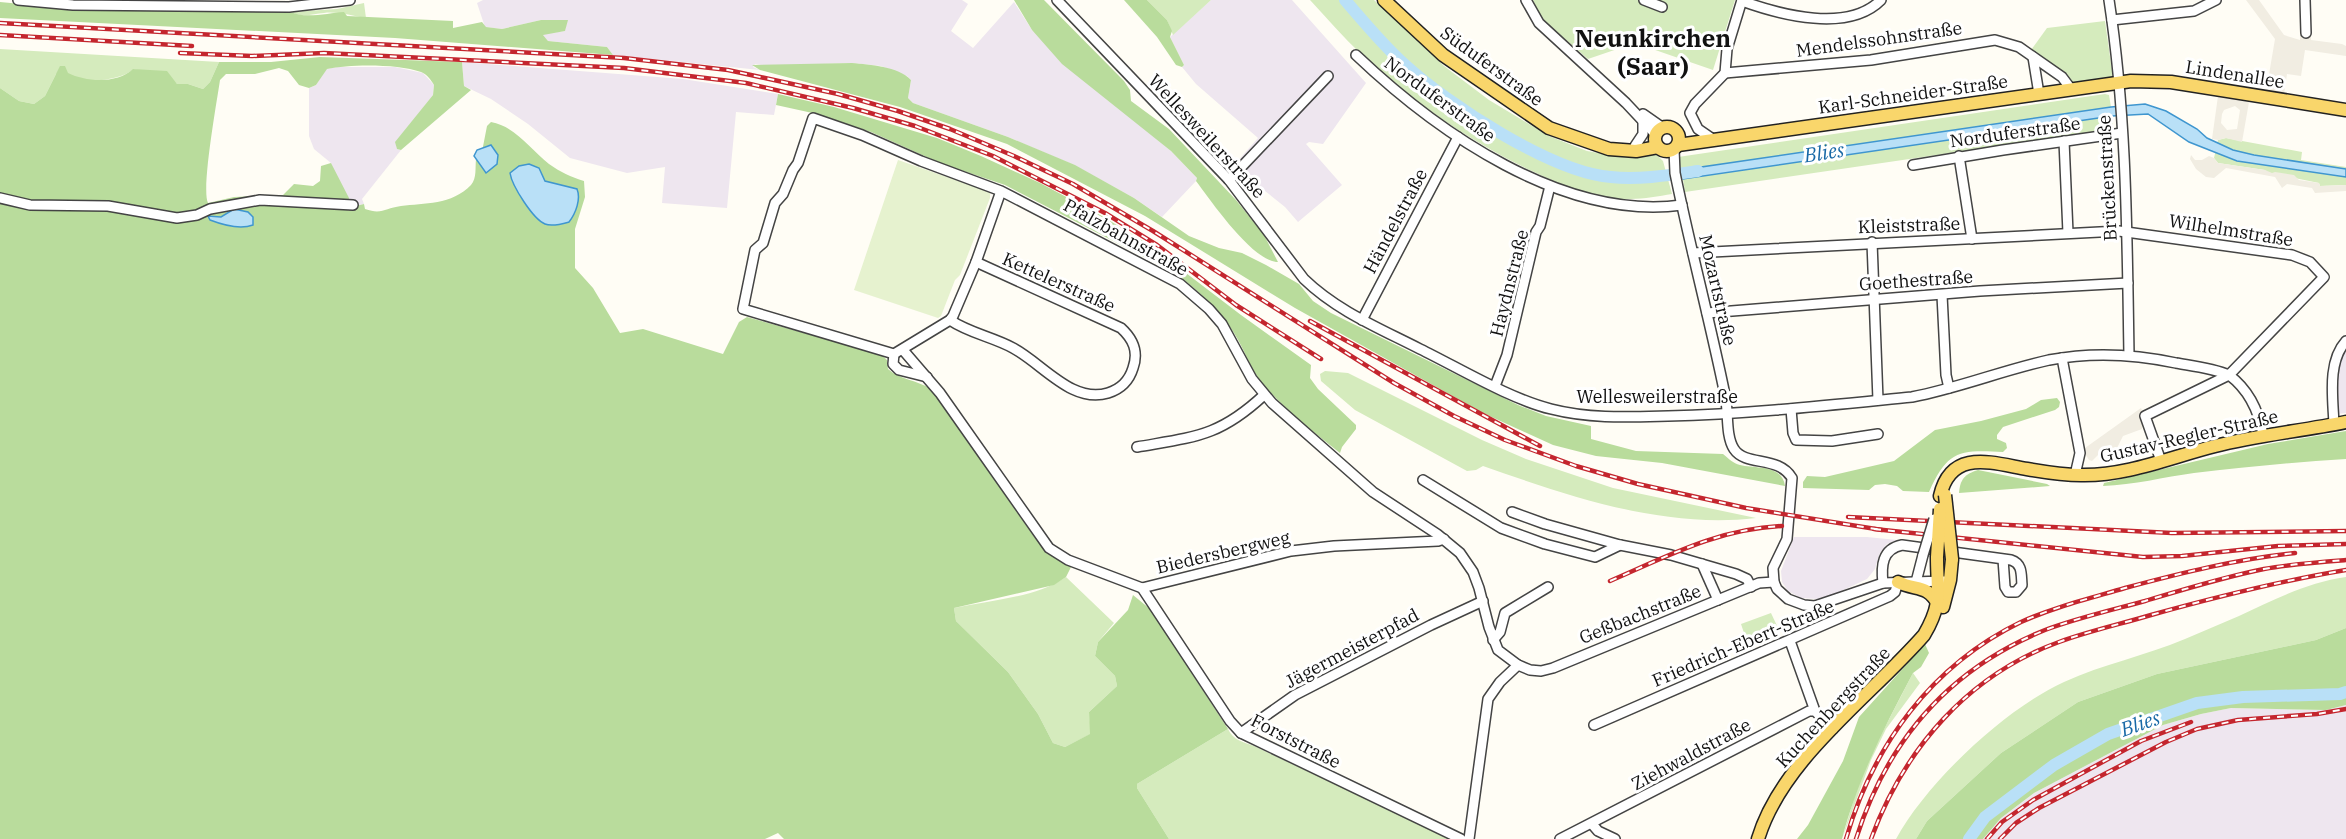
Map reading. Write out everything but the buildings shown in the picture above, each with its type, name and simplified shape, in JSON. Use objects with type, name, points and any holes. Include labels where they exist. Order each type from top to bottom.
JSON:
[{"type":"main road","name":"Süduferstraße","points":[[1384,0],[1428,42],[1487,87],[1549,128],[1590,143],[1622,151],[1667,145]]},
{"type":"main road","name":"Lindenallee","points":[[2119,89],[2171,82],[2346,110]]},
{"type":"main road","name":"Karl-Schneider-Straße","points":[[1667,145],[1962,107],[2071,89],[2119,89]]},
{"type":"main road","name":"Süduferstraße","points":[[1590,143],[1635,146],[1667,145]]},
{"type":"main road","name":"Gustav-Regler-Straße","points":[[1942,490],[1953,470],[1965,464],[1988,462],[2075,476],[2112,475],[2263,435],[2340,424]]},
{"type":"main road","name":"Kuchenbergstraße","points":[[1924,635],[1934,618],[1938,604],[1937,557],[1942,490]]},
{"type":"main road","name":"Kuchenbergstraße","points":[[1758,839],[1772,805],[1804,759],[1938,620],[1946,599],[1952,559],[1942,490]]},
{"type":"main road","points":[[1898,582],[1928,591],[1938,604]]},
{"type":"street","points":[[18,0],[73,5],[289,7],[350,0]]},
{"type":"street","name":"Wellesweilerstraße","points":[[1057,0],[1229,180],[1304,279],[1329,301],[1362,320],[1536,405],[1578,415],[1628,417],[1728,414],[1791,409],[1912,397],[2062,358],[2090,355],[2129,356],[2168,361],[2229,375]]},
{"type":"street","points":[[1526,0],[1539,23],[1626,103],[1667,145]]},
{"type":"street","points":[[1644,0],[1662,7]]},
{"type":"street","points":[[1714,140],[1698,129],[1690,113],[1695,104],[1725,73],[1727,49],[1742,0],[1779,13],[1822,18],[1857,15],[1873,8],[1881,0]]},
{"type":"street","name":"Brückenstraße","points":[[2109,0],[2122,130],[2129,356]]},
{"type":"street","points":[[2112,20],[2194,11],[2216,0]]},
{"type":"street","points":[[2305,0],[2306,33]]},
{"type":"street","name":"Mendelssohnstraße","points":[[1725,73],[1871,60],[1995,40],[2019,47],[2062,77],[2071,89]]},
{"type":"street","name":"Norduferstraße","points":[[1356,55],[1382,80],[1458,137],[1550,186],[1580,196],[1616,203],[1661,207],[1682,205]]},
{"type":"street","points":[[2033,57],[2039,94]]},
{"type":"street","points":[[1229,180],[1328,76]]},
{"type":"street","points":[[1626,103],[1667,145]]},
{"type":"street","name":"Pfalzbahnstraße","points":[[898,352],[743,309],[755,250],[763,243],[775,203],[783,194],[792,170],[798,163],[813,118],[862,135],[921,161],[1000,191],[1180,284],[1209,309],[1221,324],[1263,395],[1373,492],[1444,539]]},
{"type":"street","points":[[1635,146],[1643,134],[1643,122]]},
{"type":"street","name":"Norduferstraße","points":[[1912,165],[2122,130]]},
{"type":"street","name":"Händelstraße","points":[[1362,320],[1458,137]]},
{"type":"street","points":[[2064,141],[2068,233]]},
{"type":"street","name":"Mozartstraße","points":[[1667,145],[1707,313],[1728,414],[1730,439],[1738,454],[1782,466],[1792,478],[1789,532],[1775,561],[1774,582]]},
{"type":"street","points":[[1959,156],[1972,239]]},
{"type":"street","name":"Haydnstraße","points":[[1495,386],[1507,356],[1536,232],[1540,226],[1550,186]]},
{"type":"street","points":[[927,377],[896,367],[893,360],[898,352],[950,320],[976,262],[1000,191]]},
{"type":"street","points":[[0,198],[30,205],[108,206],[177,218],[197,215],[210,209],[260,200],[353,205]]},
{"type":"street","name":"Kleiststraße","points":[[1693,253],[1872,242],[2126,232]]},
{"type":"street","name":"Wilhelmstraße","points":[[2126,232],[2292,255],[2310,262],[2324,277],[2229,375]]},
{"type":"street","points":[[1872,242],[1878,400]]},
{"type":"street","name":"Kettelerstraße","points":[[950,320],[1027,355],[1068,388],[1086,394],[1099,395],[1116,390],[1128,379],[1133,370],[1136,352],[1134,343],[1121,328],[976,262]]},
{"type":"street","name":"Goethestraße","points":[[1707,313],[1875,299],[2128,283]]},
{"type":"street","points":[[1942,295],[1946,375],[1949,388]]},
{"type":"street","points":[[2340,424],[2335,360],[2338,350],[2346,341]]},
{"type":"street","name":"Biedersbergweg","points":[[898,352],[927,377],[1049,548],[1068,560],[1142,588],[1291,551],[1334,546],[1438,542],[1444,539]]},
{"type":"street","points":[[2062,358],[2080,453],[2075,476]]},
{"type":"street","points":[[2161,461],[2145,416],[2229,375],[2252,401],[2263,435]]},
{"type":"street","points":[[1137,447],[1214,431],[1230,423],[1263,395]]},
{"type":"street","points":[[1791,409],[1793,433],[1796,440],[1832,441],[1878,434]]},
{"type":"street","points":[[1423,480],[1501,528],[1536,541],[1595,557],[1620,545]]},
{"type":"street","points":[[1916,582],[1942,490]]},
{"type":"street","points":[[1512,512],[1545,524],[1620,545],[1671,555],[1743,576],[1751,587]]},
{"type":"street","points":[[1444,539],[1465,559],[1473,572],[1498,650],[1518,665],[1500,682],[1488,699],[1469,839]]},
{"type":"street","points":[[1883,583],[1884,558],[1891,548],[1902,545],[2003,559]]},
{"type":"street","points":[[1702,564],[1718,600]]},
{"type":"street","points":[[1774,582],[1781,595],[1796,603],[1810,606],[1883,583],[1943,581],[1951,573]]},
{"type":"street","name":"Geßbachstraße","points":[[1518,665],[1541,671],[1553,668],[1759,583],[1774,582]]},
{"type":"street","name":"Friedrich-Ebert-Straße","points":[[1594,725],[1890,596],[1895,592],[1898,582]]},
{"type":"street","points":[[1493,640],[1498,636],[1505,613],[1548,587]]},
{"type":"street","name":"Forststraße","points":[[1142,588],[1230,721],[1241,733],[1461,839]]},
{"type":"street","name":"Jägermeisterpfad","points":[[1241,733],[1295,695],[1483,601]]},
{"type":"street","points":[[1790,641],[1815,711],[1833,729]]},
{"type":"street","name":"Ziehwaldstraße","points":[[1560,839],[1787,722],[1815,711]]},
{"type":"street","points":[[1592,824],[1598,831],[1615,839]]},
{"type":"shaded area","points":[[483,0],[962,0],[968,4],[951,31],[973,48],[1014,2],[1032,30],[1171,151],[1197,178],[1162,217],[1134,198],[1074,165],[1008,137],[913,103],[908,98],[911,80],[907,76],[881,66],[852,63],[767,66],[755,64],[753,67],[760,70],[613,55],[607,47],[548,41],[542,34],[565,31],[567,20],[541,20],[502,29],[485,27],[477,3]]},
{"type":"shaded area","points":[[1211,0],[1292,0],[1366,83],[1323,144],[1309,142],[1306,144],[1342,185],[1298,222],[1285,207],[1260,187],[1255,188],[1235,164],[1258,138],[1196,84],[1182,67],[1184,65],[1170,37]]},
{"type":"shaded area","points":[[2246,0],[2259,0],[2284,35],[2300,40],[2300,30],[2311,30],[2311,40],[2346,46],[2346,56],[2305,50],[2301,76],[2287,74],[2283,101],[2265,98],[2275,39]]},
{"type":"shaded area","points":[[462,62],[683,79],[778,94],[774,115],[736,112],[727,208],[662,203],[665,167],[627,173],[570,158],[528,124],[491,99],[464,86]]},
{"type":"shaded area","points":[[395,67],[423,73],[434,85],[433,95],[396,142],[397,149],[401,150],[362,199],[364,204],[348,208],[331,163],[314,149],[309,136],[309,88],[316,85],[326,69]]},
{"type":"shaded area","points":[[2218,96],[2249,102],[2242,142],[2226,138],[2212,139]],"holes":[[[2235,106],[2240,110],[2237,129],[2227,130],[2221,123],[2224,110]]]},
{"type":"shaded area","points":[[2191,155],[2195,160],[2202,160],[2209,156],[2218,163],[2294,175],[2299,180],[2319,183],[2320,186],[2346,185],[2346,191],[2315,193],[2312,188],[2287,184],[2282,188],[2275,177],[2226,168],[2214,178],[2206,177],[2196,169],[2190,159]]},
{"type":"shaded area","points":[[2346,349],[2346,413],[2336,414],[2337,362]]},
{"type":"shaded area","points":[[2141,408],[2150,428],[2142,426],[2142,429],[2123,436],[2116,450],[2109,456],[2100,453],[2092,461],[2089,460],[2084,452],[2085,448]]},
{"type":"shaded area","points":[[1794,537],[1867,537],[1897,540],[1887,544],[1880,553],[1875,569],[1867,579],[1837,593],[1817,599],[1801,598],[1788,591],[1782,582],[1781,571]]},
{"type":"shaded area","points":[[2346,705],[2346,839],[1983,839],[2001,818],[2034,793],[2163,725],[2231,708],[2326,710]]},
{"type":"green space","points":[[1014,0],[1044,0],[1124,81],[1130,90],[1131,101],[1169,129],[1236,200],[1264,235],[1278,262],[1268,259],[1245,242],[1196,181],[1197,178],[1171,151],[1062,64],[1032,30]]},
{"type":"green space","points":[[1124,0],[1147,0],[1167,20],[1172,31],[1170,37],[1184,65],[1182,67],[1176,65],[1157,37]]},
{"type":"green space","points":[[1147,0],[1211,0],[1173,35],[1167,20]]},
{"type":"green space","points":[[1310,0],[1374,0],[1444,66],[1489,100],[1549,136],[1587,151],[1621,156],[1653,153],[1658,156],[1663,161],[1672,194],[1631,199],[1593,195],[1534,172],[1487,148],[1422,105],[1381,72],[1354,48]]},
{"type":"green space","points":[[1533,0],[1735,0],[1713,70],[1635,43],[1588,59],[1542,19]]},
{"type":"green space","points":[[0,2],[74,9],[291,12],[310,15],[344,12],[347,16],[453,21],[453,28],[482,22],[486,27],[502,29],[541,20],[568,20],[565,31],[543,35],[548,41],[607,47],[613,55],[395,38],[0,18]]},
{"type":"green space","points":[[364,3],[366,18],[334,13],[303,15],[291,12],[337,9]]},
{"type":"green space","points":[[2105,21],[2113,78],[2072,84],[2031,50],[2047,28]]},
{"type":"green space","points":[[0,49],[219,62],[210,82],[203,89],[188,84],[177,84],[171,79],[134,69],[115,78],[100,80],[85,80],[65,74],[56,74],[45,96],[34,104],[19,101],[0,88]]},
{"type":"green space","points":[[320,57],[462,62],[464,86],[471,90],[401,150],[397,149],[395,142],[433,95],[434,85],[423,73],[387,66],[337,67],[327,69],[316,85],[309,88],[299,85],[288,71],[279,68],[255,74],[226,74],[220,80],[210,144],[206,181],[208,203],[234,197],[283,195],[294,184],[313,186],[320,181],[321,166],[331,163],[349,198],[348,208],[364,204],[365,209],[380,211],[447,200],[471,185],[475,176],[476,159],[480,162],[487,126],[491,122],[500,124],[515,133],[553,167],[584,181],[585,197],[575,229],[575,268],[593,288],[620,333],[643,329],[723,354],[739,322],[747,317],[882,355],[887,360],[888,369],[893,373],[931,389],[1035,538],[1050,554],[1071,567],[1066,577],[1054,585],[954,608],[956,621],[1008,672],[1038,714],[1053,743],[1065,747],[1090,734],[1089,712],[1117,686],[1115,676],[1095,656],[1098,642],[1128,610],[1133,595],[1150,609],[1228,729],[1137,784],[1137,788],[1169,839],[784,839],[778,833],[765,839],[0,839],[0,88],[19,101],[34,104],[45,96],[60,66],[65,66],[68,73],[92,80],[119,77],[133,69],[167,71],[177,84],[188,84],[203,89],[210,82],[219,62],[271,62]]},
{"type":"green space","points":[[852,63],[883,67],[905,75],[911,80],[908,98],[913,103],[1008,137],[1075,165],[1134,198],[1189,236],[1219,248],[1242,253],[1299,284],[1313,301],[1331,313],[1518,405],[1546,416],[1591,426],[1591,439],[1636,451],[1723,454],[1740,465],[1774,471],[1783,479],[1785,486],[1662,463],[1596,456],[1553,445],[1483,413],[1295,308],[1145,216],[1007,144],[900,107],[760,70],[752,65]]},
{"type":"green space","points":[[778,94],[834,107],[937,138],[1040,183],[1102,216],[1148,244],[1311,365],[1310,378],[1318,389],[1356,425],[1356,429],[1340,453],[1299,419],[1261,382],[1222,316],[1177,274],[1005,185],[940,163],[871,132],[817,114],[776,105]]},
{"type":"green space","points":[[2109,95],[2111,107],[1681,170],[1678,157]]},
{"type":"green space","points":[[2112,116],[2113,129],[1685,192],[1683,179]]},
{"type":"green space","points":[[2226,138],[2302,152],[2301,160],[2346,167],[2346,185],[2320,186],[2319,183],[2265,170],[2218,163],[2214,158],[2218,140]]},
{"type":"green space","points":[[898,160],[990,192],[990,198],[960,275],[955,280],[941,316],[938,318],[854,290]]},
{"type":"green space","points":[[1325,371],[1348,373],[1482,440],[1526,459],[1613,488],[1756,518],[1686,519],[1651,514],[1583,499],[1483,466],[1467,471],[1355,410],[1321,381],[1320,374]]},
{"type":"green space","points":[[2057,398],[2060,402],[2059,407],[2055,410],[2003,427],[1997,439],[2006,443],[2007,448],[2003,452],[1965,453],[1949,460],[1929,492],[1903,491],[1897,486],[1885,484],[1875,485],[1869,490],[1803,488],[1803,482],[1807,476],[1825,477],[1894,461],[1935,430],[1981,421],[2026,409],[2041,400]]},
{"type":"green space","points":[[2346,431],[2346,459],[2213,471],[2103,486],[2104,483],[2268,444]]},
{"type":"green space","points":[[1978,470],[2050,486],[1959,493],[1964,478]]},
{"type":"green space","points":[[1066,577],[1114,623],[1098,642],[1095,656],[1115,676],[1117,686],[1089,712],[1091,734],[1065,747],[1053,743],[1038,714],[1008,672],[956,621],[954,608],[1027,594],[1041,590]]},
{"type":"green space","points":[[2346,577],[2346,628],[2316,640],[2157,674],[2078,702],[2001,753],[1927,821],[1916,839],[1896,839],[1927,794],[1947,771],[1993,729],[2041,694],[2079,676],[2185,639],[2291,592]]},
{"type":"green space","points":[[1771,613],[1778,628],[1774,632],[1750,641],[1746,639],[1741,624]]},
{"type":"green space","points":[[2346,628],[2346,705],[2326,710],[2231,708],[2163,725],[2034,793],[2001,818],[1983,839],[1916,839],[1927,821],[2001,753],[2078,702],[2157,674],[2316,640]]},
{"type":"green space","points":[[1925,644],[1929,653],[1921,667],[1913,673],[1882,734],[1856,795],[1842,839],[1797,839],[1808,825],[1843,761],[1859,717]]},
{"type":"green space","points":[[1913,673],[1920,683],[1886,729],[1871,760],[1842,839],[1869,758]]},
{"type":"green space","points":[[1228,729],[1239,740],[1451,839],[1169,839],[1137,788],[1137,784]]},
{"type":"water","points":[[2145,104],[2166,111],[2197,129],[2207,138],[2233,150],[2346,169],[2346,177],[2237,161],[2189,142],[2148,114],[2112,116],[1683,179],[1681,170],[2111,107]]},
{"type":"water","points":[[491,145],[498,155],[497,164],[486,173],[474,156],[477,150]]},
{"type":"water","points":[[529,164],[539,168],[545,181],[577,189],[577,206],[569,222],[545,224],[524,202],[510,173],[519,166]]},
{"type":"water","points":[[234,209],[248,212],[253,217],[253,225],[242,227],[220,224],[210,220],[208,216],[221,217]]},
{"type":"waterway","name":"Blies","points":[[1345,0],[1388,49],[1423,80],[1473,116],[1531,150],[1587,173],[1611,177],[1643,177],[1698,171]]},
{"type":"waterway","name":"Blies","points":[[1969,839],[1985,817],[2054,765],[2108,734],[2197,703],[2243,697],[2346,692]]},
{"type":"railway","points":[[0,23],[624,58],[728,70],[838,94],[950,129],[1073,184],[1153,231],[1394,383],[1454,416],[1505,440],[1576,466],[1638,484],[1746,508],[1882,530]]},
{"type":"railway","points":[[0,35],[192,46]]},
{"type":"railway","points":[[180,53],[252,56],[324,53],[624,68],[746,83],[853,108],[915,126],[993,156],[1105,213],[1157,245],[1236,305],[1321,359]]},
{"type":"railway","points":[[1310,321],[1540,446]]},
{"type":"railway","points":[[1848,517],[2172,533],[2346,531]]},
{"type":"railway","points":[[1610,581],[1673,553],[1715,538],[1736,532],[1782,526]]},
{"type":"railway","points":[[1874,529],[2143,557],[2182,556],[2278,546],[2346,544]]},
{"type":"railway","points":[[1846,839],[1872,771],[1910,711],[1960,661],[1989,640],[2034,617],[2125,588],[2209,567],[2295,553]]},
{"type":"railway","points":[[1856,839],[1869,803],[1885,770],[1904,740],[1926,712],[1951,687],[1979,665],[2011,646],[2069,622],[2219,579],[2274,567],[2346,560]]},
{"type":"railway","points":[[1871,839],[1902,775],[1921,746],[1943,719],[1968,695],[1996,674],[2026,656],[2070,638],[2175,608],[2272,584],[2346,570]]},
{"type":"railway","points":[[2000,839],[2016,823],[2039,808],[2166,742],[2197,729],[2238,720],[2317,714],[2346,709]]},
{"type":"railway","points":[[1987,839],[2002,822],[2033,800],[2141,741],[2191,722]]},
{"type":"district","name":"Neunkirchen (Saar)","points":[[1653,52]]}]
